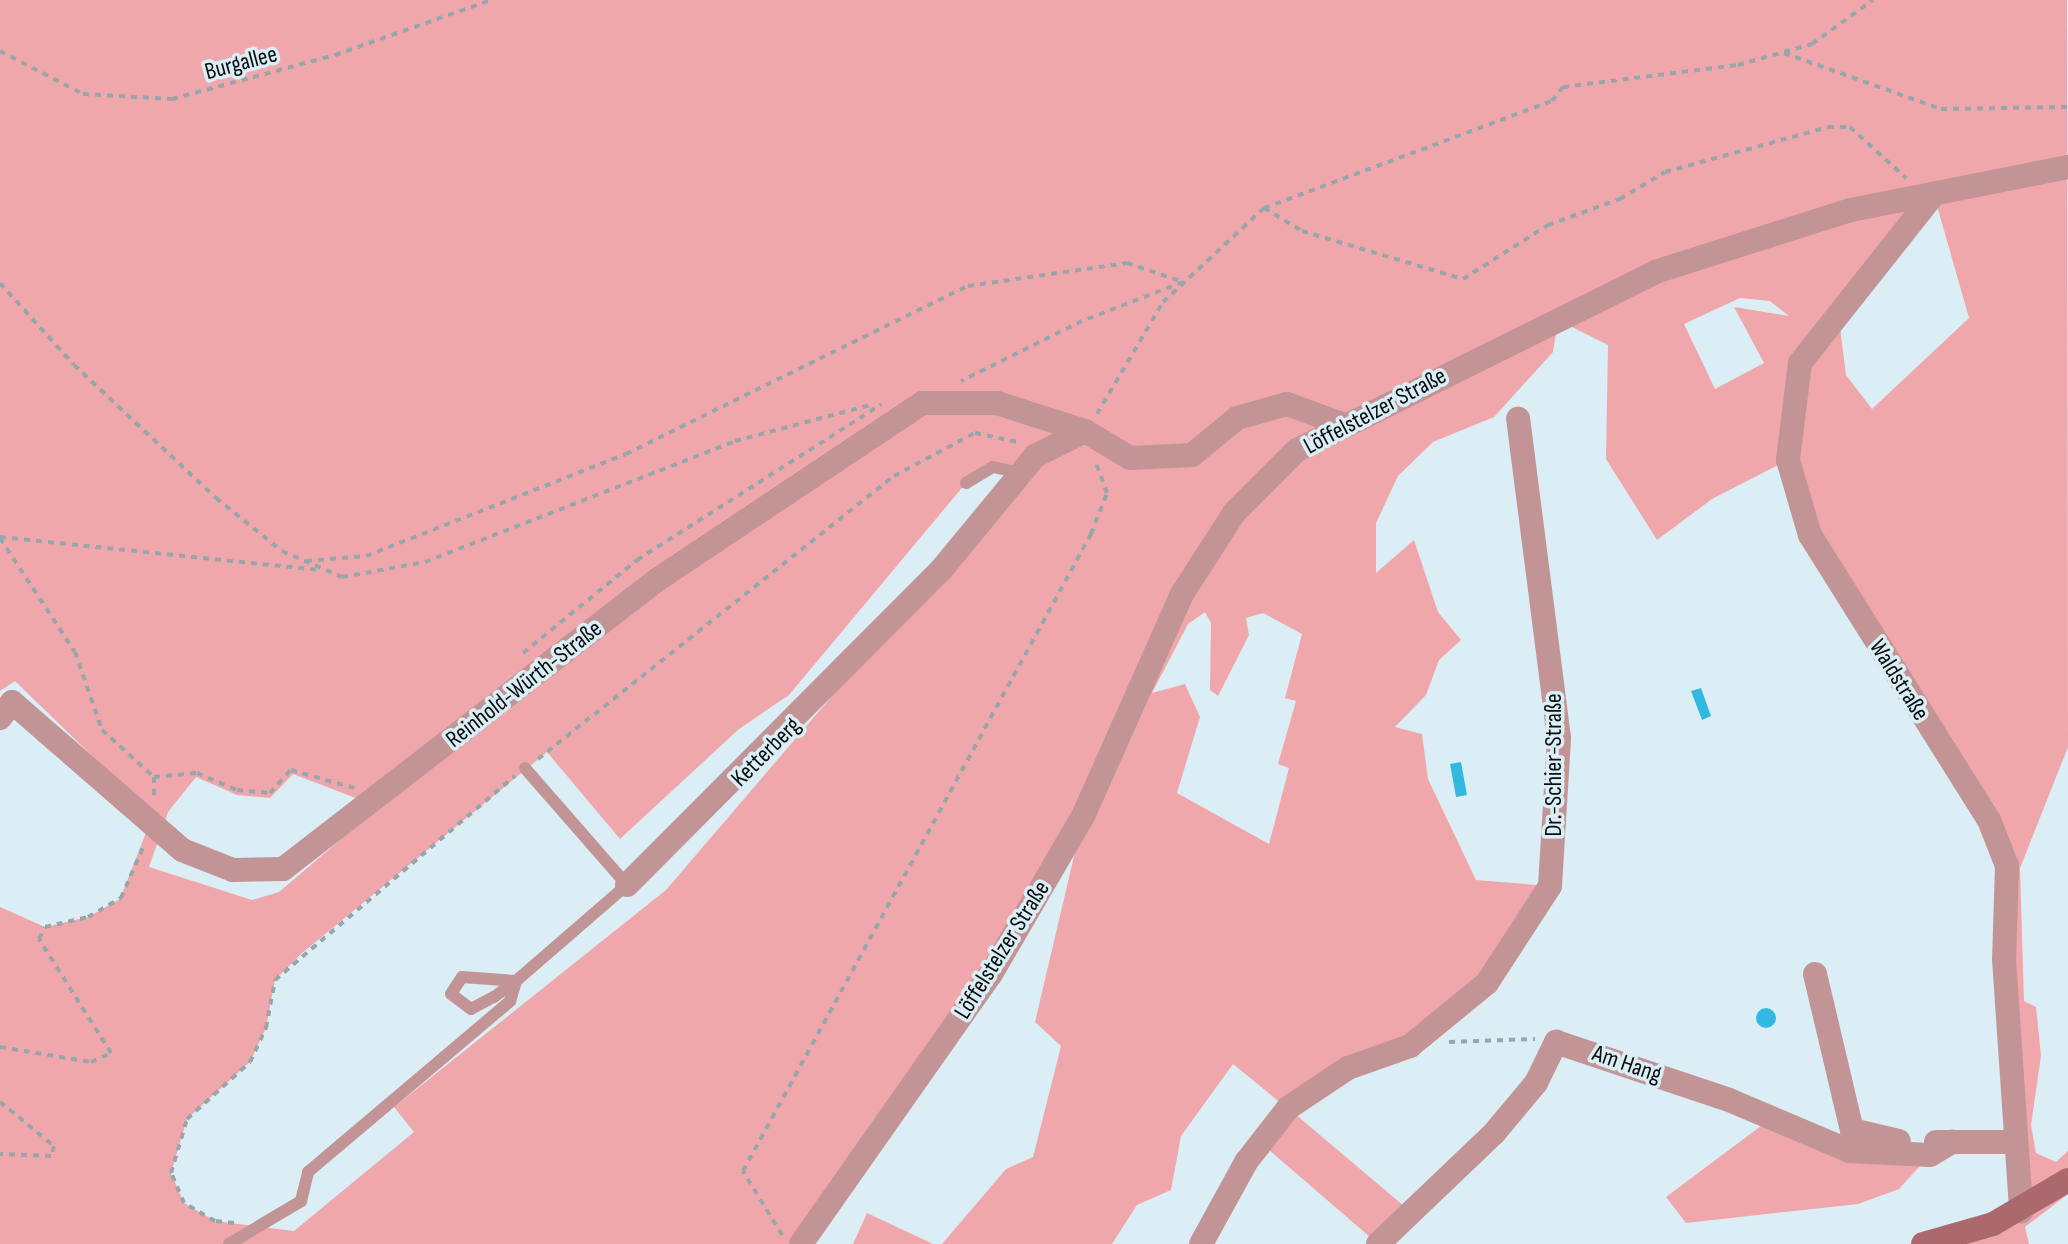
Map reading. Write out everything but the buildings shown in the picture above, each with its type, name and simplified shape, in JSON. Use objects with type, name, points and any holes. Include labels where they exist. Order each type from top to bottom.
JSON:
[{"type":"street","name":"Löffelstelzer Straße","points":[[801,1244],[991,974],[1084,814],[1182,594],[1234,513],[1297,450],[1342,424],[1655,272],[1851,210],[2068,167]]},
{"type":"street","name":"Waldstraße","points":[[1929,195],[1800,363],[1788,460],[1810,535],[1989,820],[2007,866],[2012,1142],[2021,1211]]},
{"type":"street","points":[[922,403],[997,403],[1085,431],[1130,458],[1192,455],[1237,418],[1287,404],[1342,424]]},
{"type":"street","name":"Reinhold-Würth-Straße","points":[[0,718],[12,702],[153,823],[208,863],[256,873],[283,869],[657,580],[922,403]]},
{"type":"street","name":"Dr.-Schier-Straße","points":[[1201,1244],[1246,1162],[1288,1108],[1348,1068],[1410,1046],[1487,983],[1550,886],[1559,738],[1518,419]]},
{"type":"street","name":"Ketterberg","points":[[627,885],[774,745],[1035,456],[1085,431]]},
{"type":"street","name":"Am Hang","points":[[1815,974],[1852,1130],[1881,1140],[2012,1142]]},
{"type":"street","points":[[1378,1244],[1495,1132],[1536,1083],[1556,1042]]},
{"type":"street","name":"Am Hang","points":[[1556,1042],[1729,1100],[1850,1151],[1930,1155],[1952,1142]]},
{"type":"street","points":[[1923,1244],[2021,1211],[2068,1180]]},
{"type":"lane","points":[[966,483],[993,467],[1022,473]]},
{"type":"lane","points":[[525,768],[627,885]]},
{"type":"lane","name":"Ketterberg","points":[[229,1244],[301,1201],[308,1172],[510,1001],[516,981],[627,885]]},
{"type":"lane","points":[[462,977],[516,981],[471,1009],[451,994],[462,977]]},
{"type":"path","name":"Burgallee","points":[[0,51],[83,94],[172,99],[335,55],[491,0]]},
{"type":"path","points":[[788,1244],[743,1171],[1091,534],[1107,493],[1085,431],[1183,282],[1264,208],[1552,101],[1563,87],[1782,53],[1812,44],[1873,0]]},
{"type":"path","points":[[1782,53],[1941,109],[2068,107]]},
{"type":"path","points":[[1264,208],[1302,231],[1463,279],[1548,225],[1620,199],[1665,172],[1828,127],[1850,127],[1929,195]]},
{"type":"path","points":[[306,561],[402,544],[626,454],[968,286],[1127,263],[1183,282]]},
{"type":"path","points":[[0,283],[74,365],[216,498],[306,561],[342,577],[425,562],[735,441],[872,404],[922,403],[1082,321],[1183,282]]},
{"type":"path","points":[[515,659],[637,560],[872,404]]},
{"type":"path","points":[[0,537],[326,570]]},
{"type":"path","points":[[0,537],[75,652],[102,730],[154,777],[197,773],[237,790],[270,793],[291,770],[356,789],[369,779]]},
{"type":"path","points":[[0,1047],[91,1062],[111,1053],[39,939],[45,927],[88,917],[121,898],[153,823]]},
{"type":"path","points":[[1410,1046],[1510,1036],[1556,1042]]},
{"type":"path","points":[[0,1102],[54,1146],[51,1156],[0,1154]]},
{"type":"shaded area","points":[[0,0],[2067,0],[2068,747],[2020,868],[2024,1001],[2036,1007],[2041,1056],[2031,1125],[2036,1153],[2056,1162],[2068,1151],[2068,1194],[2025,1227],[2029,1244],[1923,1244],[2021,1211],[2007,866],[1810,535],[1788,460],[1712,499],[1657,540],[1606,459],[1608,345],[1558,320],[1553,352],[1494,417],[1433,442],[1398,476],[1376,523],[1376,573],[1414,540],[1438,612],[1461,640],[1439,660],[1426,695],[1395,727],[1422,734],[1428,779],[1476,880],[1550,886],[1487,983],[1410,1046],[1288,1108],[1411,1212],[1378,1244],[1261,1143],[1287,1108],[1233,1064],[1181,1136],[1171,1190],[1137,1205],[1112,1244],[942,1244],[1006,1169],[1033,1157],[1061,1046],[1035,1022],[1083,818],[801,1244],[0,1244],[0,907],[45,927],[88,917],[120,899],[153,815],[15,681],[0,691]],"holes":[[[1934,195],[1969,318],[1872,409],[1846,375],[1838,311]],[[1740,298],[1770,301],[1789,316],[1734,307],[1764,363],[1715,389],[1684,324]],[[993,467],[1022,474],[666,890],[394,1107],[414,1132],[294,1231],[215,1221],[184,1203],[171,1173],[187,1119],[250,1062],[266,1028],[275,980],[302,953],[547,752],[620,839],[739,729],[789,695],[966,483]],[[1205,612],[1211,623],[1210,690],[1218,696],[1249,635],[1246,618],[1263,613],[1302,634],[1285,698],[1296,701],[1278,764],[1289,768],[1269,844],[1177,793],[1200,717],[1185,684],[1152,693],[1188,624]],[[293,774],[379,807],[279,892],[252,900],[149,867],[168,812],[196,777],[237,795],[270,798]]]},
{"type":"shaded area","points":[[1769,1120],[1930,1155],[1899,1189],[1858,1204],[1686,1223],[1666,1197]]},
{"type":"shaded area","points":[[867,1213],[933,1244],[853,1244]]},
{"type":"water","points":[[1701,688],[1711,716],[1702,720],[1691,691]]},
{"type":"water","points":[[1461,762],[1467,795],[1456,797],[1450,764]]},
{"type":"water","points":[[1766,1008],[1773,1011],[1776,1018],[1773,1025],[1766,1028],[1759,1025],[1756,1018],[1759,1011]]}]
